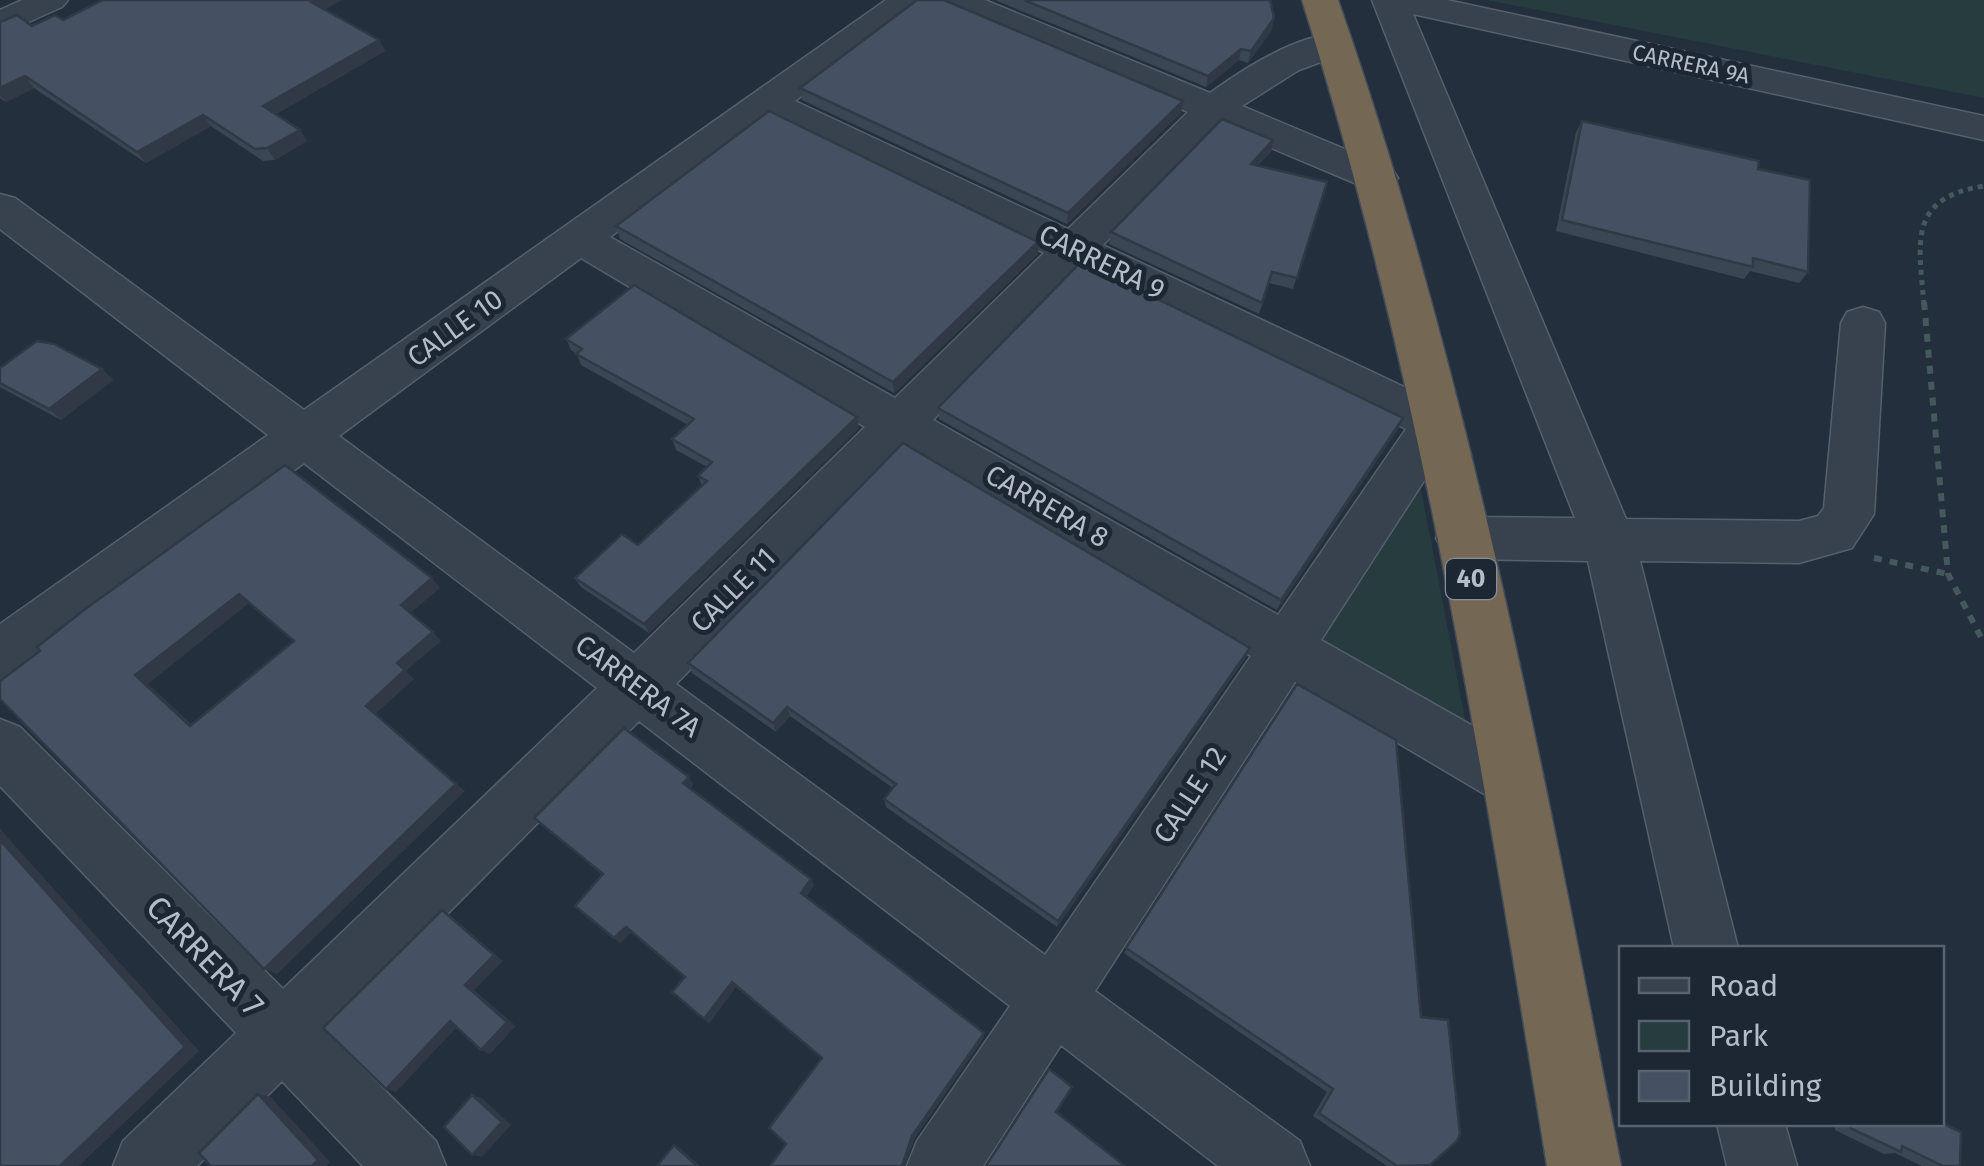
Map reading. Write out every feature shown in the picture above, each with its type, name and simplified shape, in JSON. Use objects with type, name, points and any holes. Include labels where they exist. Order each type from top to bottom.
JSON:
[{"type":"highway","name":"40","points":[[1328,22],[1378,178],[1462,538],[1512,779],[1584,1166]]},
{"type":"street","points":[[0,24],[50,0]]},
{"type":"street","name":"CALLE 10","points":[[0,655],[909,0]]},
{"type":"street","points":[[955,0],[1378,178]]},
{"type":"street","points":[[1390,0],[1608,538],[1706,946]]},
{"type":"street","name":"CARRERA 9A","points":[[1398,0],[1984,128]]},
{"type":"street","name":"CALLE 11","points":[[148,1166],[638,686],[1214,109],[1256,76],[1300,54],[1328,22]]},
{"type":"street","name":"CARRERA 9","points":[[767,102],[1436,423]]},
{"type":"street","name":"CARRERA 7A","points":[[0,208],[1056,998],[1274,1166]]},
{"type":"street","name":"CARRERA 8","points":[[579,238],[1512,779]]},
{"type":"street","points":[[1462,538],[1799,542],[1834,534],[1848,514],[1862,324]]},
{"type":"street","name":"CALLE 12","points":[[942,1166],[1436,423]]},
{"type":"street","name":"CARRERA 7","points":[[0,746],[410,1166]]},
{"type":"street","points":[[1752,1126],[1762,1166]]},
{"type":"path","points":[[1984,186],[1944,196],[1928,211],[1918,236],[1948,574],[1984,642]]},
{"type":"green space","points":[[1487,0],[1984,0],[1984,98]]},
{"type":"green space","points":[[1419,479],[1467,729],[1321,642]]},
{"type":"building","points":[[103,0],[314,0],[311,2],[379,40],[263,106],[300,130],[267,148],[255,149],[203,115],[137,152],[25,76],[0,88],[0,22],[17,15],[32,26],[55,15],[63,20]]},
{"type":"building","points":[[917,0],[944,0],[1183,101],[1068,213],[800,88]]},
{"type":"building","points":[[1024,0],[1270,0],[1274,18],[1251,51],[1241,49],[1208,76]]},
{"type":"building","points":[[769,111],[1038,242],[893,382],[616,226]]},
{"type":"building","points":[[1222,119],[1273,140],[1251,164],[1327,182],[1297,278],[1272,272],[1262,303],[1111,232]]},
{"type":"building","points":[[1582,121],[1759,161],[1758,169],[1810,180],[1808,272],[1753,258],[1753,267],[1562,220]]},
{"type":"building","points":[[1081,262],[1403,418],[1281,600],[938,408]]},
{"type":"building","points":[[634,285],[857,417],[644,624],[575,578],[622,534],[638,545],[707,481],[698,476],[712,462],[672,439],[694,419],[576,354],[582,349],[566,339]]},
{"type":"building","points":[[37,341],[54,344],[102,369],[49,409],[0,383],[0,368]]},
{"type":"building","points":[[903,443],[1250,648],[1058,921],[884,799],[896,784],[787,707],[773,723],[688,663]]},
{"type":"building","points":[[285,465],[432,578],[401,605],[433,632],[397,663],[405,670],[366,706],[456,784],[264,969],[0,699],[0,681],[84,610]],"holes":[[[239,594],[294,641],[190,726],[135,675]]]},
{"type":"building","points":[[1297,684],[1396,740],[1421,1017],[1448,1020],[1460,1134],[1430,1165],[1397,1166],[1319,1113],[1333,1089],[1126,948]]},
{"type":"building","points":[[624,728],[689,777],[683,783],[811,879],[801,893],[984,1033],[912,1136],[902,1166],[770,1166],[786,1144],[769,1128],[822,1058],[732,982],[704,1019],[672,992],[685,977],[626,927],[614,938],[575,906],[603,874],[534,818]]},
{"type":"building","points":[[0,840],[185,1047],[60,1166],[0,1166]]},
{"type":"building","points":[[442,910],[494,955],[465,985],[507,1022],[481,1050],[450,1021],[386,1089],[323,1028]]},
{"type":"building","points":[[1049,1069],[1072,1087],[1056,1112],[1125,1166],[986,1166]]},
{"type":"building","points":[[258,1094],[318,1160],[312,1166],[211,1166],[199,1153]]},
{"type":"building","points":[[472,1095],[502,1122],[472,1155],[444,1127]]},
{"type":"building","points":[[1944,1124],[1961,1132],[1960,1166],[1943,1166],[1902,1146],[1901,1152],[1850,1128]]},
{"type":"building","points":[[674,1145],[697,1166],[657,1166]]}]
